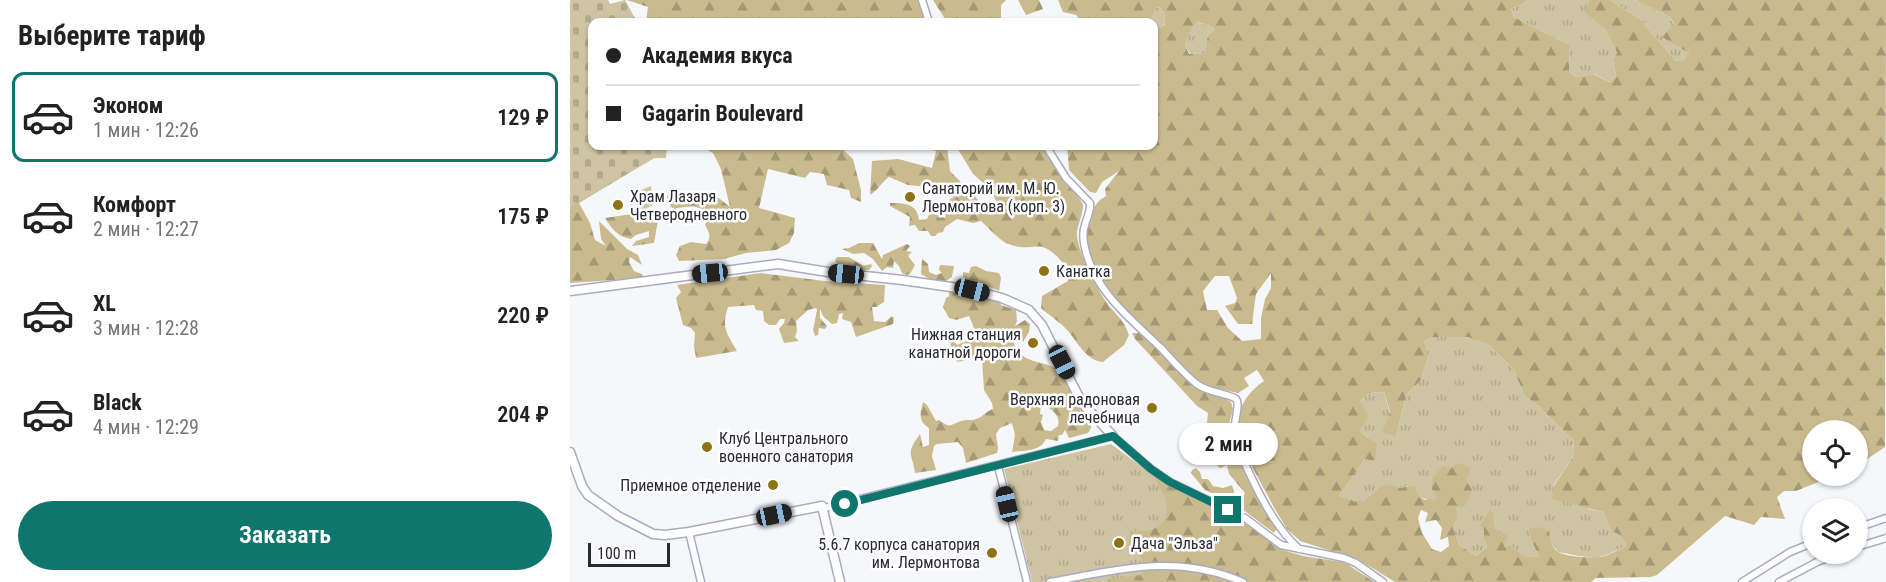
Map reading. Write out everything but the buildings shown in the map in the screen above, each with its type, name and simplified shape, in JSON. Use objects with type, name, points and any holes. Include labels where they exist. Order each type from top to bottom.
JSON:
[{"type":"street","points":[[922,0],[928,18]]},
{"type":"street","points":[[1048,150],[1066,178],[1090,203],[1083,232],[1085,250],[1094,275],[1128,317],[1198,385],[1215,393],[1232,396],[1237,400],[1239,405],[1232,429],[1234,439],[1276,521],[1289,540],[1300,550]]},
{"type":"street","points":[[570,291],[778,264],[972,290],[1012,301],[1029,310],[1049,336],[1082,403],[1113,436],[1151,469],[1170,482],[1245,518],[1281,545],[1350,561],[1383,582]]},
{"type":"street","points":[[570,452],[582,486],[588,495],[600,505],[653,534],[689,532],[822,507],[998,466],[1113,436]]},
{"type":"street","points":[[998,466],[1027,582]]},
{"type":"street","points":[[822,507],[840,582]]},
{"type":"street","points":[[1868,524],[1886,518]]},
{"type":"street","points":[[689,532],[701,582]]},
{"type":"street","points":[[1868,544],[1886,538]]},
{"type":"street","points":[[1742,582],[1802,547]]},
{"type":"street","points":[[1779,582],[1812,564]]},
{"type":"street","points":[[1050,582],[1149,565],[1208,569],[1243,582]]},
{"type":"green space","points":[[570,0],[608,0],[610,4],[625,0],[635,18],[588,18],[588,150],[667,150],[666,158],[654,158],[570,207]]},
{"type":"green space","points":[[627,0],[918,0],[924,18],[647,18],[648,7]]},
{"type":"green space","points":[[933,0],[1006,0],[1001,5],[1001,18],[944,18]]},
{"type":"green space","points":[[1018,0],[1039,0],[1043,9],[1026,15]]},
{"type":"green space","points":[[1058,0],[1526,0],[1525,3],[1511,9],[1514,17],[1570,45],[1569,72],[1576,77],[1593,74],[1610,82],[1616,76],[1613,60],[1617,53],[1605,29],[1585,13],[1589,0],[1610,0],[1640,19],[1676,61],[1684,60],[1689,53],[1662,37],[1674,24],[1670,17],[1635,0],[1886,0],[1885,447],[1868,459],[1868,420],[1802,420],[1802,486],[1808,486],[1796,491],[1784,491],[1777,497],[1785,519],[1761,517],[1754,525],[1725,516],[1657,575],[1651,577],[1596,578],[1591,582],[1395,582],[1359,560],[1300,541],[1287,529],[1237,439],[1237,422],[1242,406],[1251,392],[1264,381],[1257,370],[1244,378],[1249,386],[1238,393],[1202,383],[1181,365],[1115,298],[1090,255],[1086,236],[1092,213],[1098,202],[1106,196],[1105,189],[1119,171],[1102,182],[1096,193],[1090,192],[1069,170],[1067,150],[1158,150],[1158,27],[1165,24],[1164,13],[1159,7],[1156,8],[1152,18],[1078,18],[1076,15],[1063,12]],"holes":[[[1198,22],[1213,27],[1214,30],[1208,35],[1204,53],[1189,54],[1185,45],[1195,24]],[[1271,273],[1271,288],[1265,299],[1261,318],[1261,339],[1242,341],[1228,328],[1217,310],[1207,310],[1203,291],[1215,276],[1229,276],[1237,298],[1235,303],[1225,306],[1238,324],[1252,324],[1256,294]],[[1431,337],[1468,337],[1489,345],[1514,370],[1524,395],[1574,441],[1573,457],[1553,487],[1552,499],[1603,512],[1612,531],[1620,535],[1627,546],[1601,557],[1568,555],[1554,548],[1549,531],[1539,527],[1529,528],[1531,540],[1539,556],[1528,557],[1512,547],[1504,547],[1508,536],[1495,529],[1494,515],[1490,510],[1480,525],[1484,530],[1487,547],[1476,556],[1459,545],[1453,528],[1458,517],[1455,507],[1465,506],[1472,490],[1466,480],[1471,468],[1458,463],[1450,469],[1443,466],[1433,477],[1432,489],[1437,497],[1433,501],[1431,498],[1425,500],[1419,496],[1414,485],[1400,488],[1387,484],[1363,501],[1358,499],[1355,502],[1339,496],[1365,459],[1375,461],[1377,444],[1359,431],[1369,417],[1360,401],[1369,393],[1384,392],[1390,412],[1382,433],[1396,436],[1406,395],[1421,380],[1428,357],[1424,342]],[[1421,510],[1428,513],[1425,522],[1436,520],[1442,528],[1440,540],[1448,537],[1449,546],[1441,552],[1432,549],[1422,533],[1418,518]]]},
{"type":"green space","points":[[1526,0],[1589,0],[1586,13],[1605,29],[1617,53],[1613,61],[1616,76],[1610,82],[1594,74],[1576,77],[1569,72],[1570,45],[1514,17],[1511,9],[1525,3]]},
{"type":"green space","points":[[1610,0],[1635,0],[1670,17],[1689,53],[1684,60],[1676,61],[1640,19]]},
{"type":"green space","points":[[1159,7],[1164,13],[1163,26],[1158,27],[1158,18],[1152,18],[1156,8]]},
{"type":"green space","points":[[1197,22],[1213,27],[1214,30],[1208,35],[1204,53],[1190,54],[1185,45],[1191,29]]},
{"type":"green space","points":[[570,143],[588,145],[588,150],[613,150],[654,158],[579,203],[590,223],[595,240],[606,246],[601,239],[599,221],[627,249],[638,255],[642,265],[630,257],[629,262],[634,271],[642,274],[643,278],[570,283]]},
{"type":"green space","points":[[707,150],[843,150],[853,159],[861,190],[861,202],[851,198],[849,190],[827,185],[824,174],[810,172],[805,178],[768,169],[759,208],[795,218],[794,233],[789,243],[776,250],[746,253],[724,259],[679,261],[676,255],[680,246],[691,242],[706,244],[708,241],[709,234],[705,225],[708,217],[702,209],[689,207],[674,209],[671,207],[667,197],[670,189],[688,195],[715,195],[730,207],[721,169],[713,153]]},
{"type":"green space","points":[[933,150],[947,150],[950,171],[987,209],[994,213],[1000,209],[990,189],[973,174],[958,150],[1046,150],[1083,204],[1077,233],[1079,244],[1095,284],[1127,330],[1129,335],[1124,345],[1103,362],[1097,361],[1087,355],[1064,327],[1041,308],[1042,296],[1068,281],[1069,278],[1063,263],[1043,247],[1011,245],[999,238],[981,221],[973,223],[957,219],[935,236],[931,236],[928,231],[919,231],[915,225],[909,226],[910,217],[890,206],[890,203],[913,207],[919,220],[927,219],[930,212],[945,218],[949,200],[954,197],[928,187],[908,185],[889,177],[870,195],[872,161],[898,159],[932,168],[936,151]]},
{"type":"green space","points":[[651,186],[653,205],[641,211],[636,192]]},
{"type":"green space","points":[[655,210],[658,220],[654,243],[632,246],[636,241],[649,237],[649,231],[631,239],[626,238],[616,232],[605,218],[632,214],[634,220],[641,219]]},
{"type":"green space","points":[[859,243],[873,243],[882,259],[883,255],[907,244],[910,246],[906,251],[912,252],[908,256],[915,265],[910,274],[906,275],[894,261],[893,268],[887,267],[882,271],[873,259],[864,253],[853,254],[842,249]]},
{"type":"green space","points":[[837,257],[849,257],[863,266],[871,264],[872,266],[869,270],[842,269],[835,261]]},
{"type":"green space","points":[[922,259],[928,264],[929,272],[936,275],[942,273],[939,270],[940,265],[954,266],[952,277],[946,281],[931,280],[921,274]]},
{"type":"green space","points":[[976,266],[986,271],[999,273],[1001,278],[999,291],[983,284],[975,286],[963,277],[963,272],[969,273],[971,267]]},
{"type":"green space","points":[[761,273],[885,285],[884,302],[872,307],[874,321],[885,322],[892,316],[893,324],[856,337],[851,322],[842,319],[843,313],[839,314],[837,323],[832,324],[823,316],[820,309],[820,318],[827,326],[825,329],[819,328],[818,335],[815,336],[813,330],[816,308],[808,310],[796,321],[795,337],[799,341],[784,343],[779,329],[785,319],[780,319],[776,325],[769,325],[764,321],[763,311],[756,310],[754,305],[728,307],[725,326],[737,351],[696,358],[695,333],[691,328],[683,325],[676,298],[681,292],[677,285]]},
{"type":"green space","points":[[949,290],[999,300],[1001,305],[1016,310],[1015,326],[1025,320],[1030,324],[1029,332],[1023,342],[1017,330],[1011,331],[1014,344],[1025,358],[1049,365],[1064,375],[1091,420],[1088,433],[1069,438],[1065,430],[1062,435],[1059,435],[1058,441],[1046,439],[1036,448],[1012,452],[1015,435],[1012,423],[1000,428],[996,434],[997,453],[966,463],[963,448],[958,442],[937,444],[934,446],[932,456],[936,470],[915,473],[912,446],[920,434],[923,447],[929,445],[929,428],[923,423],[921,417],[923,402],[936,421],[939,420],[949,425],[963,420],[976,419],[993,409],[984,390],[982,359],[974,358],[958,362],[952,353],[951,335],[957,345],[967,341],[969,333],[973,334],[974,328],[969,316],[956,320],[949,318],[943,307],[949,296]],"holes":[[[1047,399],[1047,407],[1058,417],[1058,426],[1051,431],[1044,430],[1041,422],[1043,415],[1040,414],[1041,404]]]},
{"type":"green space","points":[[1132,333],[1140,333],[1199,390],[1231,402],[1233,409],[1228,428],[1218,424],[1217,432],[1228,435],[1252,487],[1277,528],[1274,533],[1238,506],[1245,493],[1229,474],[1227,465],[1220,468],[1208,457],[1216,448],[1206,433],[1208,413],[1197,406]]},
{"type":"green space","points":[[1431,337],[1468,337],[1489,345],[1514,370],[1524,395],[1574,441],[1573,457],[1553,486],[1589,509],[1603,512],[1612,530],[1620,535],[1627,546],[1604,556],[1594,558],[1579,556],[1558,552],[1551,543],[1530,528],[1531,540],[1539,556],[1527,557],[1512,547],[1504,547],[1495,529],[1494,515],[1485,534],[1487,547],[1476,556],[1459,545],[1453,528],[1458,517],[1437,497],[1433,502],[1418,496],[1414,485],[1377,489],[1363,501],[1358,499],[1355,503],[1339,496],[1365,459],[1375,461],[1368,437],[1358,431],[1360,401],[1369,393],[1384,392],[1396,436],[1406,395],[1421,380],[1428,357],[1423,343]]},
{"type":"green space","points":[[1111,444],[1195,506],[1282,554],[1347,564],[1375,582],[1032,582],[1004,469]]},
{"type":"green space","points":[[1196,468],[1202,479],[1208,479],[1213,486],[1223,488],[1232,485],[1236,498],[1227,501],[1205,490],[1191,473]]},
{"type":"green space","points":[[1154,477],[1214,505],[1255,529],[1283,550],[1303,556],[1342,562],[1374,582],[1108,582],[1109,579],[1141,575],[1143,568],[1141,558],[1129,536],[1135,531],[1156,528],[1166,518],[1167,501]]},
{"type":"place","name":"Санаторий им. М. Ю. Лермонтова (корп. 3)","points":[[910,197]]},
{"type":"place","name":"Храм Лазаря Четверодневного","points":[[618,205]]},
{"type":"place","name":"Канатка","points":[[1044,271]]},
{"type":"place","name":"Нижная станция канатной дороги","points":[[1033,343]]},
{"type":"place","name":"Верхняя радоновая лечебница","points":[[1152,408]]},
{"type":"place","name":"Клуб Центрального военного санатория","points":[[707,447]]},
{"type":"place","name":"Приемное отделение","points":[[773,485]]},
{"type":"place","name":"Дача \"Эльза\"","points":[[1119,543]]},
{"type":"place","name":"5.6.7 корпуса санатория им. Лермонтова","points":[[992,553]]},
{"type":"route","points":[[845,504],[1113,436],[1151,469],[1170,482],[1228,510]]}]
